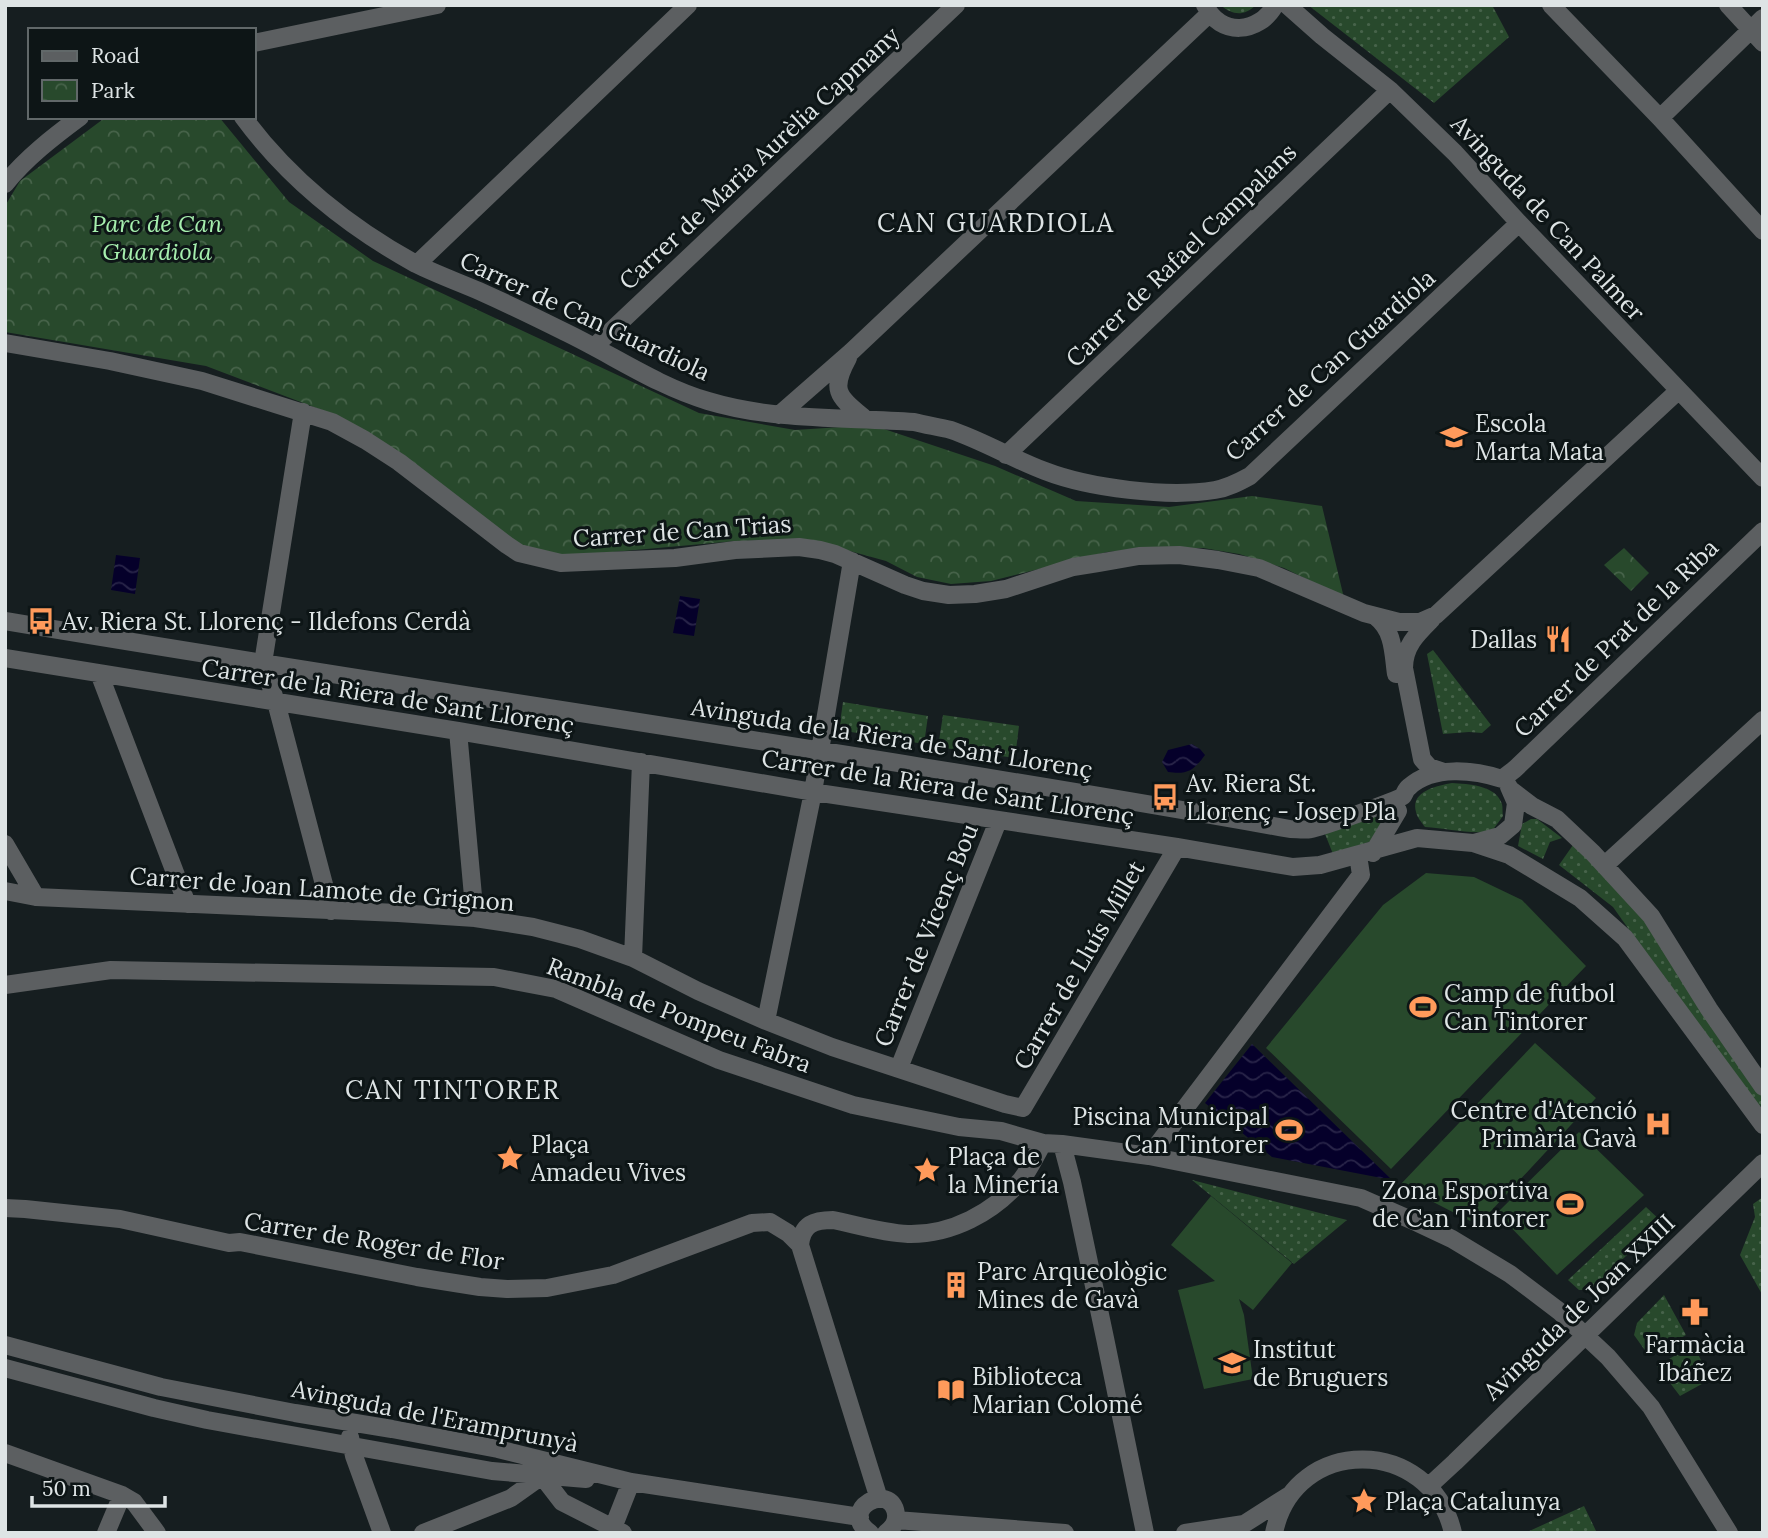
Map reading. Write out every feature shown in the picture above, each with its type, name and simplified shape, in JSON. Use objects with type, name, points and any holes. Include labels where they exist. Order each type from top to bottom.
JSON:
[{"type":"street","points":[[256,32],[382,5]]},
{"type":"street","points":[[256,43],[437,5]]},
{"type":"street","points":[[417,264],[688,5]]},
{"type":"street","name":"Carrer de Maria Aurèlia Capmany","points":[[595,346],[956,5]]},
{"type":"street","points":[[779,415],[851,352],[1207,9],[1220,23],[1242,28],[1256,25],[1265,19],[1275,5]]},
{"type":"street","name":"Avinguda de Can Palmer","points":[[1287,5],[1390,90],[1455,153],[1763,478]]},
{"type":"street","points":[[1551,5],[1660,118],[1763,231]]},
{"type":"street","points":[[1660,118],[1759,30],[1728,5]]},
{"type":"street","name":"Carrer de Rafael Campalans","points":[[1006,455],[1390,90]]},
{"type":"street","points":[[5,168],[59,119]]},
{"type":"street","points":[[5,184],[22,165],[77,119]]},
{"type":"street","name":"Carrer de Can Guardiola","points":[[245,119],[277,159],[355,226],[417,264],[595,346],[671,388],[751,411],[779,415],[914,422],[943,428],[1063,477],[1104,486],[1188,492],[1217,490],[1250,476],[1519,223]]},
{"type":"street","name":"Carrer de Can Trias","points":[[5,343],[170,373],[241,392],[332,422],[399,462],[519,553],[561,563],[675,558],[735,550],[799,547],[820,550],[852,561],[923,591],[949,595],[1006,589],[1073,567],[1139,556],[1179,555],[1259,568],[1376,617],[1399,622],[1420,622],[1436,615]]},
{"type":"street","points":[[851,352],[840,373],[839,390],[841,399],[864,418]]},
{"type":"street","points":[[1444,772],[1429,767],[1422,759],[1404,668],[1404,657],[1409,645],[1436,615],[1678,391]]},
{"type":"street","points":[[303,412],[262,663],[276,702],[331,911]]},
{"type":"street","name":"Carrer de Prat de la Riba","points":[[1506,785],[1515,769],[1763,531]]},
{"type":"street","points":[[766,1021],[813,792],[852,561]]},
{"type":"street","points":[[1376,617],[1387,627],[1393,649],[1411,758],[1403,798],[1406,827],[1417,838]]},
{"type":"street","name":"Avinguda de la Riera de Sant Llorenç","points":[[5,621],[1151,804],[1290,829],[1312,829],[1403,798],[1418,780],[1444,772],[1469,771],[1506,785],[1532,806],[1557,819],[1605,865],[1651,916],[1763,1087]]},
{"type":"street","name":"Carrer de la Riera de Sant Llorenç","points":[[5,658],[813,792],[1293,867],[1320,865],[1417,838],[1474,843],[1508,855],[1580,898],[1625,938],[1763,1125]]},
{"type":"street","points":[[99,673],[187,904]]},
{"type":"street","points":[[1605,865],[1763,720]]},
{"type":"street","points":[[458,731],[475,918]]},
{"type":"street","points":[[633,958],[641,762]]},
{"type":"street","points":[[1474,843],[1500,836],[1513,825],[1516,803],[1506,785]]},
{"type":"street","points":[[1149,1156],[1361,874],[1366,852],[1403,798]]},
{"type":"street","name":"Carrer de Vicenç Bou","points":[[899,1068],[998,821]]},
{"type":"street","points":[[5,844],[36,897]]},
{"type":"street","name":"Carrer de Lluís Millet","points":[[1024,1108],[1177,847]]},
{"type":"street","name":"Carrer de Joan Lamote de Grignon","points":[[5,891],[36,897],[475,918],[533,927],[580,939],[633,958],[698,991],[832,1047],[1024,1108]]},
{"type":"street","name":"Rambla de Pompeu Fabra","points":[[5,985],[111,970],[494,977],[556,989],[719,1060],[853,1105],[959,1127],[1001,1131],[1045,1142],[1149,1156],[1362,1198],[1452,1239],[1510,1274],[1559,1311],[1608,1357],[1651,1407],[1729,1533]]},
{"type":"street","points":[[1001,1131],[1005,1104]]},
{"type":"street","points":[[1024,1108],[1072,1182],[1145,1533]]},
{"type":"street","points":[[879,1499],[800,1245],[801,1234],[811,1223],[822,1220],[907,1234],[936,1232],[962,1224],[986,1213],[1008,1194],[1023,1178],[1045,1142]]},
{"type":"street","name":"Avinguda de Joan XXIII","points":[[1429,1486],[1763,1163]]},
{"type":"street","name":"Carrer de Roger de Flor","points":[[5,1208],[120,1219],[417,1277],[507,1289],[547,1288],[612,1275],[752,1223],[770,1222],[788,1233],[800,1245]]},
{"type":"street","name":"Avinguda de l'Eramprunyà","points":[[5,1345],[161,1387],[347,1423],[498,1448],[631,1482]]},
{"type":"street","name":"Avinguda de l'Eramprunyà","points":[[5,1368],[154,1408],[492,1471],[631,1482],[860,1517]]},
{"type":"street","points":[[347,1423],[354,1456],[382,1533]]},
{"type":"street","points":[[5,1453],[122,1494],[134,1502],[157,1533]]},
{"type":"street","points":[[1274,1533],[1281,1510],[1302,1482],[1322,1468],[1346,1460],[1362,1459],[1395,1464],[1416,1475],[1440,1500],[1455,1530]]},
{"type":"street","points":[[423,1533],[511,1497],[542,1476],[562,1502],[616,1531],[631,1482]]},
{"type":"street","points":[[106,1533],[122,1494]]},
{"type":"street","points":[[1185,1533],[1244,1524],[1291,1494]]},
{"type":"street","points":[[870,1533],[863,1527],[861,1510],[865,1504],[879,1499],[886,1501],[895,1512],[891,1526],[1065,1533]]},
{"type":"green space","points":[[1220,5],[1256,5],[1238,13]]},
{"type":"green space","points":[[1308,5],[1492,5],[1509,37],[1434,103]]},
{"type":"green space","name":"Parc de Can Guardiola","points":[[103,119],[221,119],[289,202],[373,261],[699,413],[795,430],[872,425],[995,466],[1076,501],[1169,507],[1252,496],[1322,506],[1344,598],[1284,568],[1239,554],[1203,548],[1151,548],[1107,552],[991,581],[951,584],[917,577],[886,561],[810,540],[736,541],[568,556],[520,546],[332,414],[206,366],[5,332],[5,206],[20,181]]},
{"type":"green space","points":[[1624,548],[1649,573],[1631,591],[1604,565]]},
{"type":"green space","points":[[1433,650],[1491,725],[1482,733],[1443,734],[1427,654]]},
{"type":"green space","points":[[843,702],[928,716],[924,744],[839,730]]},
{"type":"green space","points":[[943,715],[1019,726],[1015,758],[938,747]]},
{"type":"green space","points":[[1452,783],[1488,789],[1499,798],[1503,816],[1492,831],[1467,832],[1425,827],[1416,812],[1417,799],[1426,791]]},
{"type":"green space","points":[[1370,815],[1379,819],[1383,829],[1378,839],[1333,854],[1325,834]]},
{"type":"green space","points":[[1537,819],[1562,838],[1550,842],[1543,859],[1518,846],[1522,824]]},
{"type":"green space","points":[[1573,845],[1629,896],[1659,939],[1763,1098],[1763,1104],[1756,1109],[1613,907],[1559,865]]},
{"type":"green space","name":"Camp de futbol Can Tintorer","points":[[1426,873],[1474,877],[1522,900],[1586,966],[1391,1169],[1266,1048],[1383,905]]},
{"type":"green space","points":[[1535,1043],[1596,1098],[1478,1225],[1400,1185]]},
{"type":"green space","name":"Zona Esportiva de Can Tintorer","points":[[1579,1132],[1644,1195],[1557,1275],[1497,1213]]},
{"type":"green space","points":[[1192,1180],[1347,1220],[1294,1264]]},
{"type":"green space","points":[[1211,1196],[1292,1263],[1253,1310],[1239,1299],[1244,1315],[1253,1379],[1204,1389],[1178,1290],[1215,1281],[1171,1245]]},
{"type":"green space","points":[[1763,1197],[1763,1296],[1740,1255],[1755,1217],[1753,1204]]},
{"type":"green space","points":[[1646,1207],[1662,1222],[1590,1290],[1579,1290],[1568,1280]]},
{"type":"green space","points":[[1664,1295],[1686,1335],[1649,1356],[1634,1335],[1637,1323]]},
{"type":"green space","points":[[1693,1345],[1711,1379],[1680,1396],[1657,1366]]},
{"type":"green space","points":[[1584,1506],[1597,1533],[1525,1533]]},
{"type":"water","points":[[116,555],[140,558],[135,594],[111,590]]},
{"type":"water","points":[[680,596],[700,599],[694,636],[673,633]]},
{"type":"water","points":[[1192,744],[1205,755],[1201,760],[1186,772],[1168,772],[1162,762],[1168,750]]},
{"type":"water","name":"Piscina Municipal Can Tintorer","points":[[1252,1044],[1392,1180],[1272,1157],[1205,1103]]},
{"type":"place","name":"Escola Marta Mata","points":[[1454,437]]},
{"type":"place","name":"Av. Riera St. Llorenç - Ildefons Cerdà","points":[[41,621]]},
{"type":"place","name":"Dallas","points":[[1558,639]]},
{"type":"place","name":"Av. Riera St. Llorenç - Josep Pla","points":[[1165,797]]},
{"type":"place","name":"Camp de futbol Can Tintorer","points":[[1423,1007]]},
{"type":"place","name":"Centre d'Atenció Primària Gavà","points":[[1658,1124]]},
{"type":"place","name":"Piscina Municipal Can Tintorer","points":[[1289,1130]]},
{"type":"place","name":"Plaça Amadeu Vives","points":[[510,1158]]},
{"type":"place","name":"Plaça de la Minería","points":[[927,1170]]},
{"type":"place","name":"Zona Esportiva de Can Tintorer","points":[[1570,1204]]},
{"type":"place","name":"Parc Arqueològic Mines de Gavà","points":[[956,1285]]},
{"type":"place","name":"Farmàcia Ibáñez","points":[[1695,1312]]},
{"type":"place","name":"Institut de Bruguers","points":[[1232,1363]]},
{"type":"place","name":"Biblioteca Marian Colomé","points":[[951,1390]]},
{"type":"place","name":"Plaça Catalunya","points":[[1364,1501]]},
{"type":"district","name":"CAN GUARDIOLA","points":[[996,222]]},
{"type":"district","name":"CAN TINTORER","points":[[453,1089]]}]
